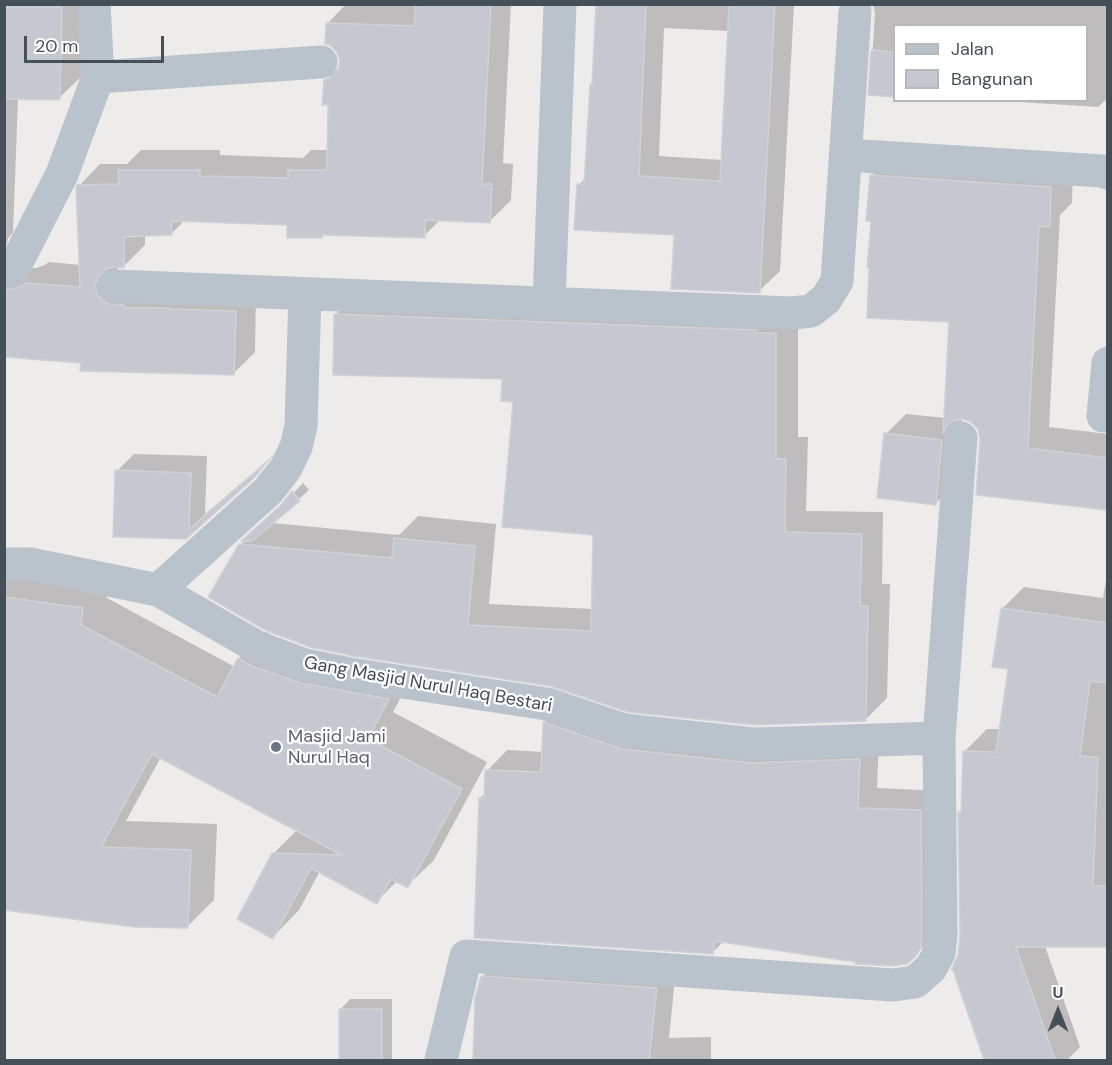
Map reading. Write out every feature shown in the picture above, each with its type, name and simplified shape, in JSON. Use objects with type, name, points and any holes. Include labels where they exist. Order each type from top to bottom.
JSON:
[{"type":"street","points":[[4,270],[13,270],[62,174],[98,77],[94,4]]},
{"type":"street","points":[[549,303],[560,4]]},
{"type":"street","points":[[114,286],[792,313],[811,311],[826,300],[837,281],[855,12]]},
{"type":"street","points":[[98,77],[321,62]]},
{"type":"street","points":[[846,155],[1107,173]]},
{"type":"street","points":[[158,590],[268,491],[286,468],[296,447],[301,426],[305,294]]},
{"type":"street","points":[[1103,416],[1107,363]]},
{"type":"street","points":[[441,1060],[466,956],[893,985],[915,982],[931,968],[939,953],[941,934],[939,738],[961,438]]},
{"type":"street","name":"Gang Masjid Nurul Haq Bestari","points":[[4,564],[30,564],[158,590],[259,648],[305,665],[547,704],[624,730],[754,744],[939,738]]},
{"type":"building","points":[[416,4],[491,4],[482,184],[492,184],[490,223],[425,220],[425,238],[322,235],[322,238],[287,238],[287,225],[171,221],[172,235],[124,237],[124,268],[106,269],[99,276],[95,285],[97,294],[105,302],[124,305],[124,308],[236,311],[234,375],[80,371],[81,363],[4,357],[4,289],[14,289],[26,283],[80,287],[77,185],[119,184],[118,170],[200,170],[200,176],[288,178],[288,170],[327,170],[328,105],[322,105],[324,80],[332,77],[338,71],[340,61],[336,51],[330,45],[325,44],[326,23],[414,26]]},
{"type":"building","points":[[596,4],[646,4],[639,176],[720,181],[729,4],[775,4],[760,293],[671,289],[674,235],[574,230],[577,184],[584,185]]},
{"type":"building","points":[[4,7],[62,7],[60,100],[4,99]]},
{"type":"building","points":[[871,50],[893,52],[893,97],[868,95]]},
{"type":"building","points":[[870,175],[1051,187],[1050,227],[1039,226],[1028,448],[1107,458],[1107,510],[976,495],[980,439],[978,429],[971,422],[962,419],[952,421],[943,434],[949,322],[867,318],[869,268],[867,268],[871,222],[866,221]]},
{"type":"building","points":[[334,314],[757,330],[757,333],[776,333],[776,459],[786,459],[785,532],[862,534],[860,606],[868,606],[866,721],[755,725],[628,712],[550,686],[353,656],[310,647],[267,631],[208,597],[239,544],[392,558],[394,538],[475,546],[468,625],[591,631],[593,535],[502,527],[513,402],[501,401],[502,379],[333,375]]},
{"type":"building","points":[[884,433],[942,440],[936,505],[877,498]]},
{"type":"building","points":[[267,462],[254,478],[186,539],[113,537],[115,470],[191,473],[189,529]]},
{"type":"building","points":[[292,491],[300,501],[252,541],[241,541],[281,505]]},
{"type":"building","points":[[4,597],[83,608],[81,625],[217,697],[238,658],[252,666],[301,683],[389,699],[368,739],[462,789],[408,888],[391,879],[377,904],[311,868],[273,939],[237,919],[272,853],[342,855],[152,754],[101,847],[191,850],[188,928],[134,927],[4,910]]},
{"type":"building","points":[[1001,608],[1107,623],[1107,683],[1090,681],[1080,756],[1098,757],[1093,886],[1107,886],[1107,947],[1016,947],[1055,1060],[984,1060],[953,970],[951,970],[958,955],[960,936],[958,812],[961,812],[963,751],[996,752],[1008,669],[992,667]]},
{"type":"building","points":[[543,722],[622,749],[752,763],[860,759],[858,808],[921,810],[922,933],[921,947],[916,956],[907,964],[892,966],[855,964],[855,962],[715,941],[713,954],[474,938],[479,798],[484,800],[485,770],[541,772]]},
{"type":"building","points":[[481,976],[657,988],[649,1060],[473,1060],[475,998]]},
{"type":"building","points":[[339,1009],[382,1009],[382,1060],[339,1060]]},
{"type":"place","name":"Masjid Jami Nurul Haq","points":[[276,747]]}]
